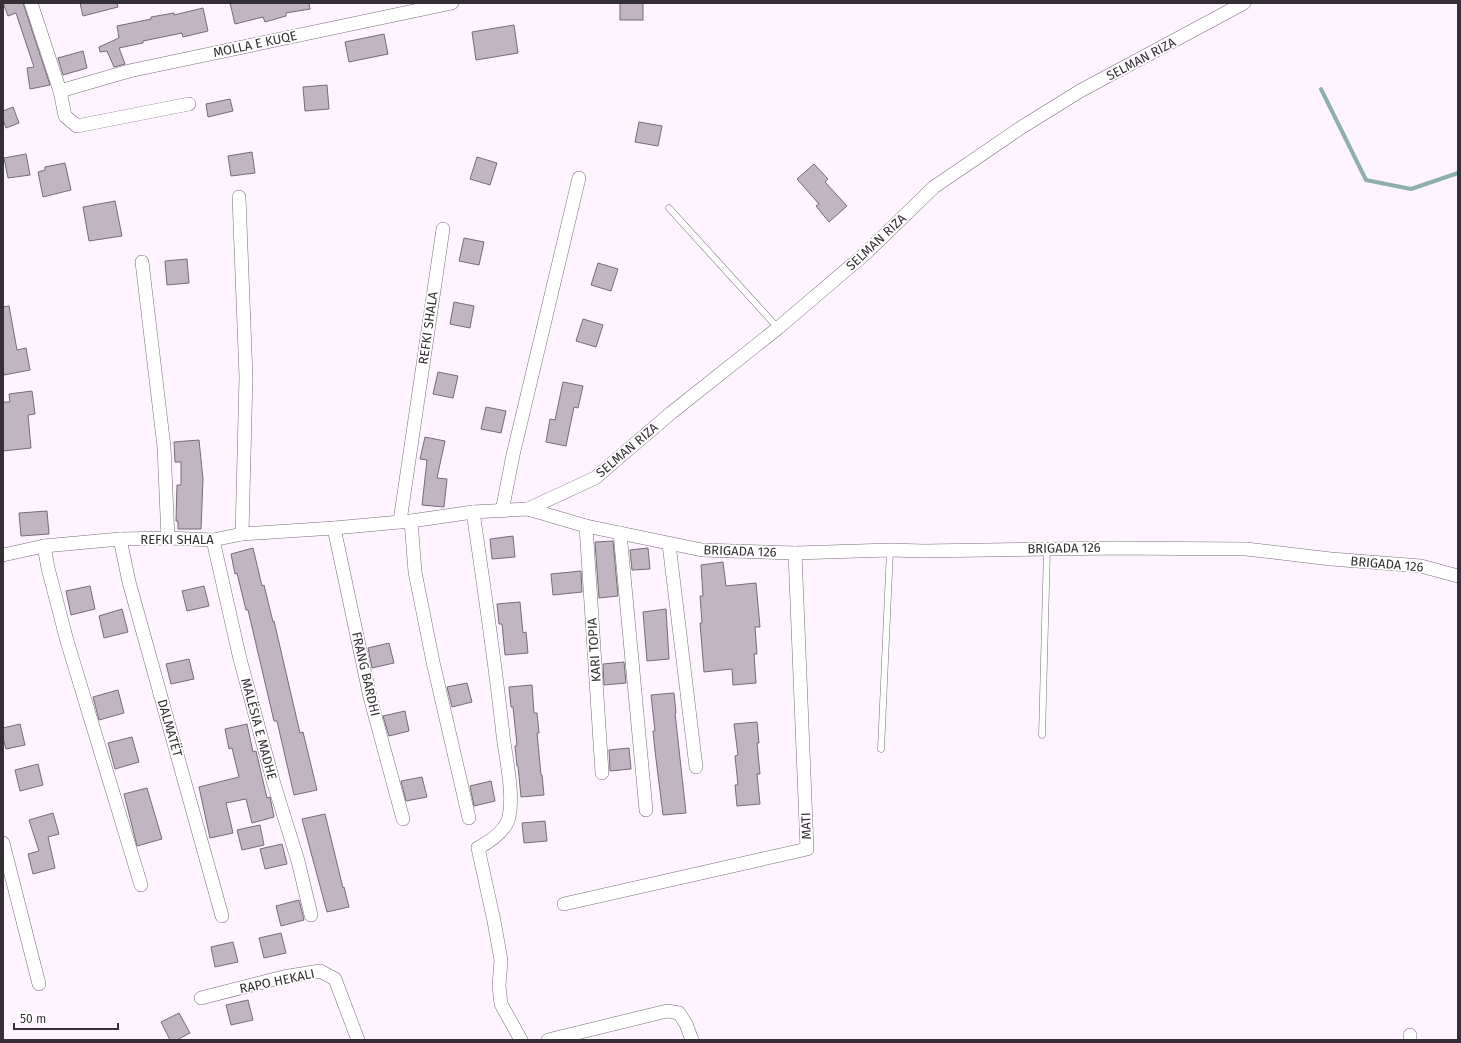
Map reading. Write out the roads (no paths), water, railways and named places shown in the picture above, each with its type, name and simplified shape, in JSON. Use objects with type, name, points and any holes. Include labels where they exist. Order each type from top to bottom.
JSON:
[{"type":"street","points":[[31,3],[60,91],[65,116],[77,126],[189,104]]},
{"type":"street","name":"MOLLA E KUQE","points":[[60,91],[129,71],[452,3]]},
{"type":"street","name":"SELMAN RIZA","points":[[528,509],[595,478],[671,413],[778,328],[866,254],[934,187],[1022,127],[1080,91],[1244,3]]},
{"type":"street","points":[[502,511],[513,455],[579,178]]},
{"type":"street","points":[[239,197],[246,377],[242,534]]},
{"type":"street","name":"REFKI SHALA","points":[[405,521],[443,229]]},
{"type":"street","points":[[142,262],[164,447],[168,538]]},
{"type":"street","name":"REFKI SHALA","points":[[3,556],[44,546],[168,538],[213,540],[242,534],[334,528],[473,512],[528,509]]},
{"type":"street","name":"BRIGADA 126","points":[[528,509],[586,526],[702,550],[795,553],[890,550],[924,551],[1115,548],[1246,549],[1331,560],[1421,566],[1458,576]]},
{"type":"street","points":[[473,512],[498,687],[510,798],[509,819],[500,833],[490,842],[478,848],[501,960],[499,986],[500,1004],[521,1040]]},
{"type":"street","points":[[405,521],[433,662],[469,818]]},
{"type":"street","name":"KARI TOPIA","points":[[586,526],[602,773]]},
{"type":"street","name":"FRANG BARDHI","points":[[334,528],[370,698],[403,819]]},
{"type":"street","points":[[620,533],[646,810]]},
{"type":"street","name":"DALMATËT","points":[[120,540],[129,582],[222,916]]},
{"type":"street","name":"MALËSIA E MADHE","points":[[213,540],[240,659],[274,784],[298,861],[311,915]]},
{"type":"street","points":[[669,544],[696,767]]},
{"type":"street","points":[[44,546],[67,641],[141,885]]},
{"type":"street","name":"MATI","points":[[564,904],[807,849],[795,553]]},
{"type":"street","points":[[3,842],[39,984]]},
{"type":"street","name":"RAPO HEKALI","points":[[201,998],[283,977],[320,971],[335,979],[358,1040]]},
{"type":"street","points":[[548,1040],[667,1011],[680,1013],[692,1040]]},
{"type":"lane","points":[[669,208],[778,328]]},
{"type":"lane","points":[[1042,735],[1047,549]]},
{"type":"lane","points":[[881,749],[890,550]]},
{"type":"waterway","points":[[1321,89],[1366,180],[1411,189],[1458,173]]}]
